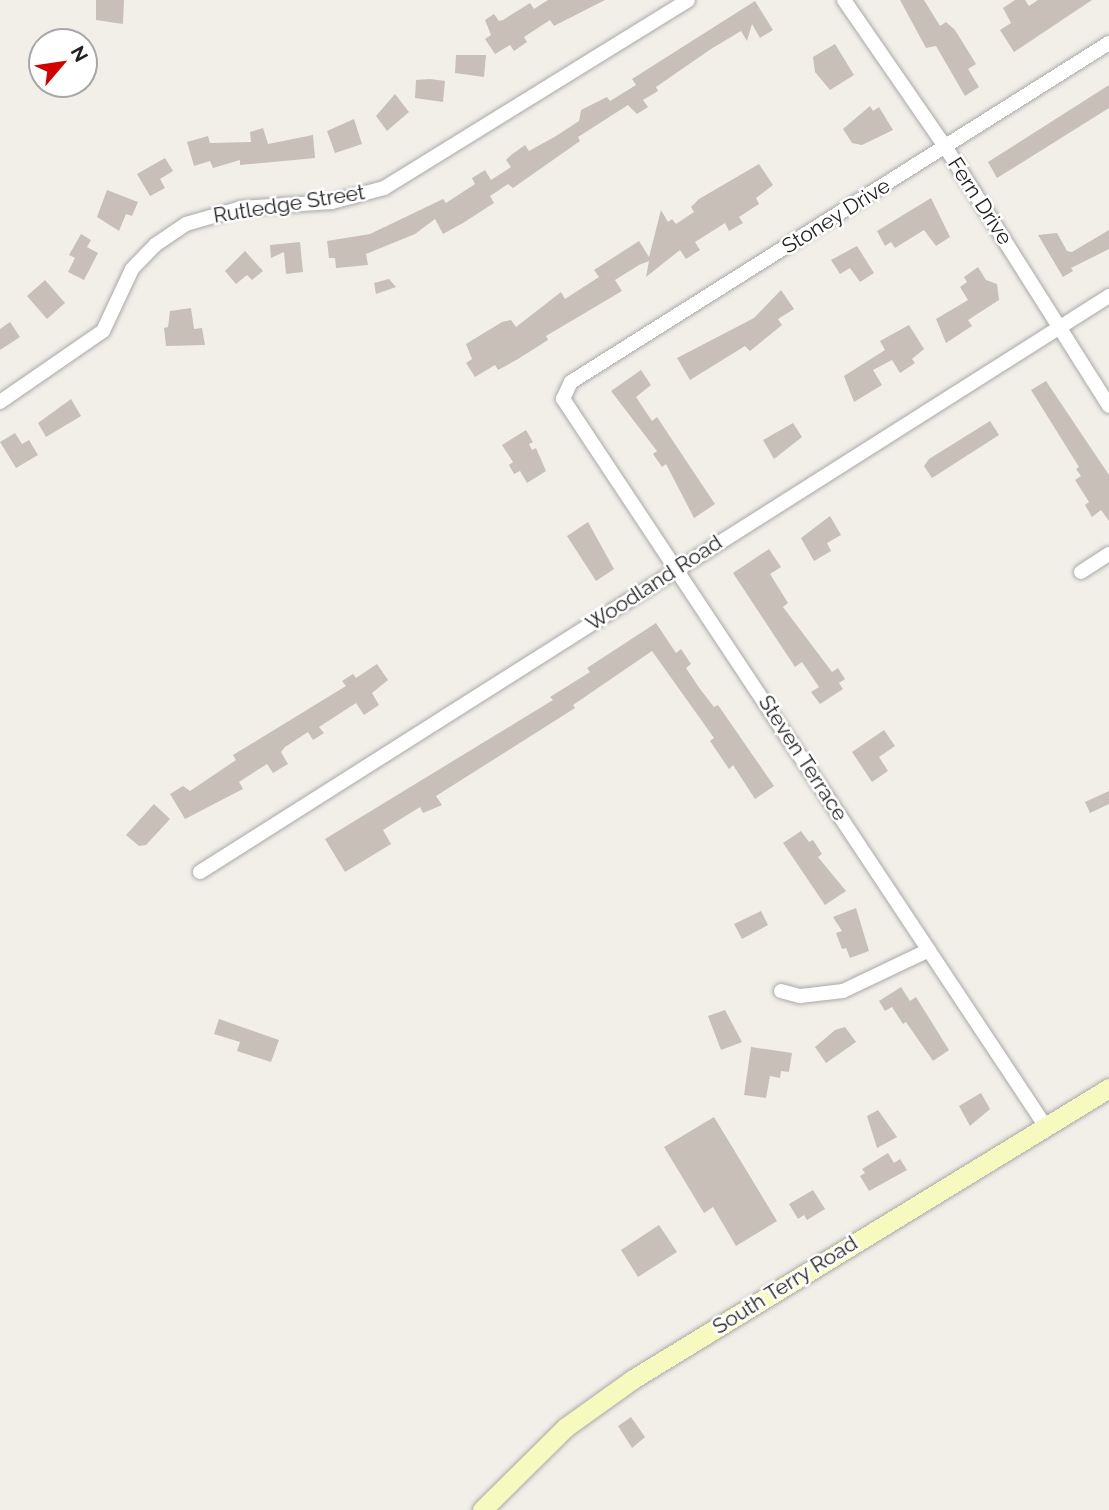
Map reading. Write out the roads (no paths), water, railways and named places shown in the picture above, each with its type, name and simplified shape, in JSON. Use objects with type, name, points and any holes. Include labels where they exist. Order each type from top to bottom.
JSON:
[{"type":"street","name":"Rutledge Street","points":[[0,402],[103,331],[132,269],[155,245],[187,224],[241,208],[332,202],[384,188],[688,0]]},
{"type":"street","name":"Fern Drive","points":[[844,0],[946,148],[1109,406]]},
{"type":"street","name":"Stoney Drive","points":[[564,390],[1109,43]]},
{"type":"street","name":"Woodland Road","points":[[200,872],[535,663],[675,568],[1109,296]]},
{"type":"street","name":"Steven Terrace","points":[[564,390],[563,399],[1046,1127]]},
{"type":"street","points":[[1081,572],[1109,554]]},
{"type":"street","points":[[781,991],[800,996],[843,990],[929,950]]},
{"type":"street","name":"South Terry Road","points":[[482,1510],[566,1427],[632,1379],[1109,1087]]}]
